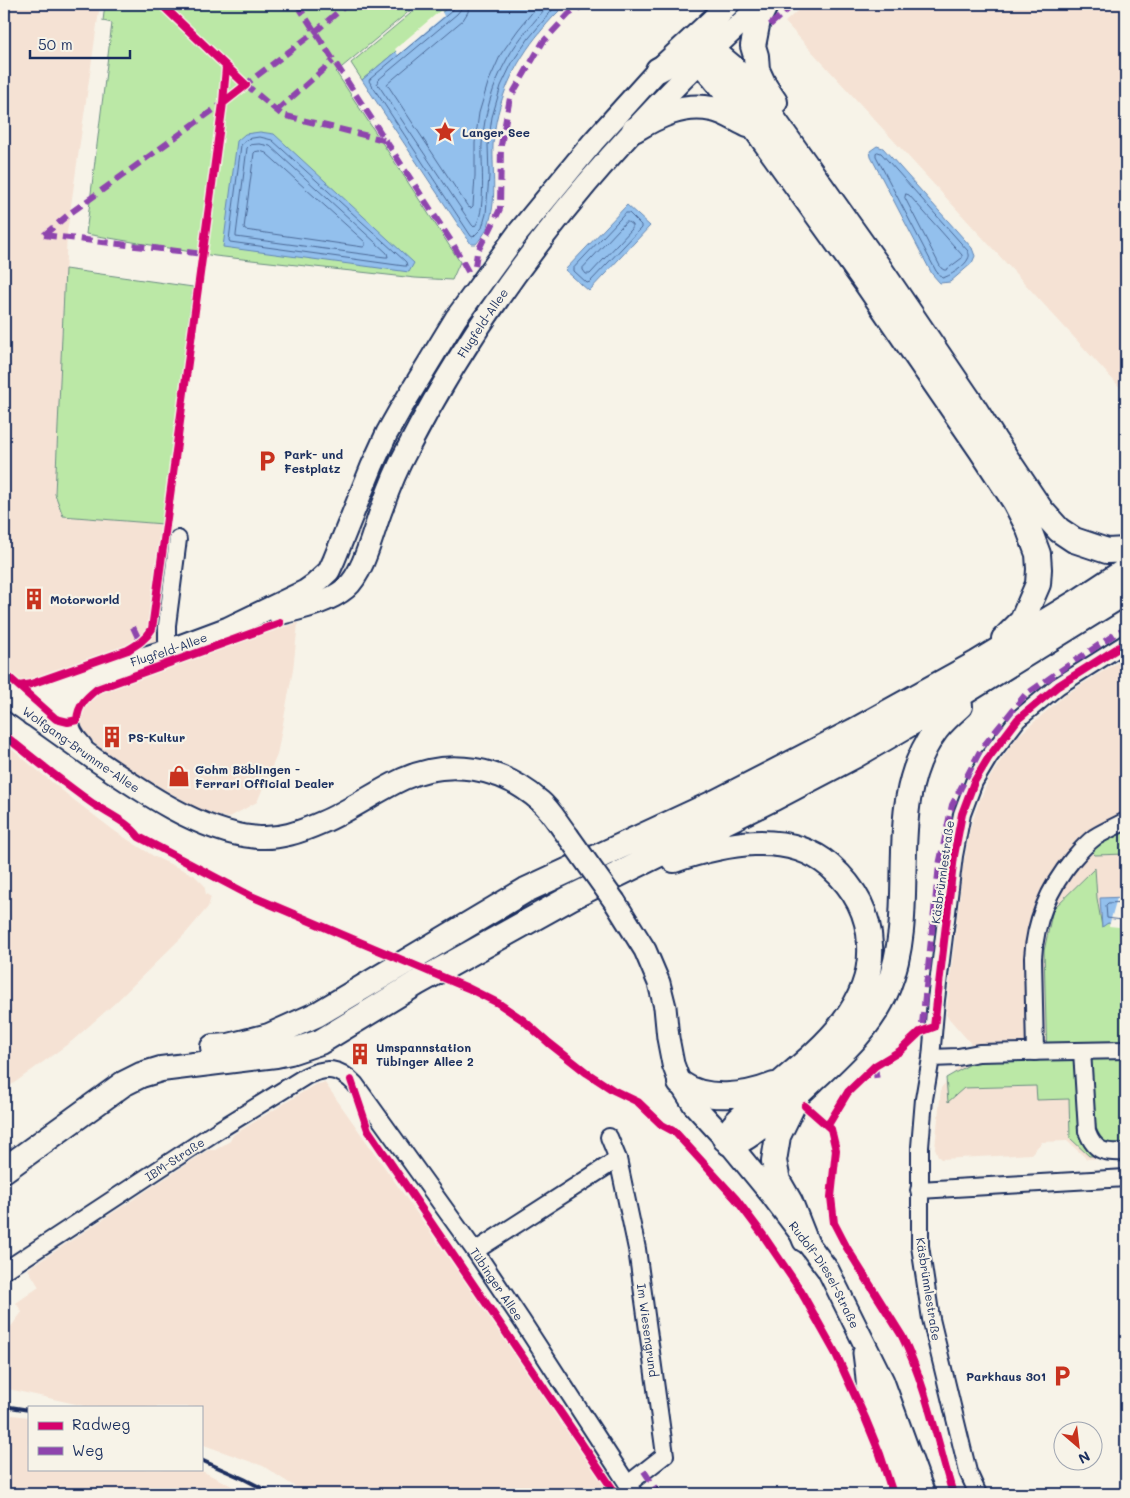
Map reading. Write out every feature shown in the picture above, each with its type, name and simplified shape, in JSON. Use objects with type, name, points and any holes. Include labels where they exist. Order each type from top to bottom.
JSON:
[{"type":"highway","points":[[766,4],[758,20],[754,35],[753,46],[757,70],[765,87],[819,168],[880,269]]},
{"type":"highway","points":[[724,8],[704,38],[703,58],[711,76],[754,128],[870,289],[981,450],[1015,502],[1028,527],[1038,554],[1040,569],[1038,584],[1022,621],[977,663]]},
{"type":"highway","points":[[658,70],[677,60],[710,56],[720,57],[738,74],[769,112],[880,269],[967,396],[1030,495],[1051,522],[1074,540],[1090,546],[1107,551],[1126,550]]},
{"type":"highway","points":[[634,130],[656,116],[672,110],[699,107],[713,109],[754,128]]},
{"type":"highway","points":[[4,1153],[134,1064],[158,1055],[229,1046],[255,1040],[281,1031],[318,1014],[526,890],[716,802],[854,731],[977,663],[1126,570]]},
{"type":"highway","points":[[4,1170],[132,1079],[161,1069],[276,1055],[305,1048],[320,1042],[417,983],[570,898],[772,800],[856,755],[925,716],[1126,592]]},
{"type":"highway","points":[[727,1141],[737,1121],[789,1089],[859,1035],[871,1019],[888,988],[898,958],[903,924],[907,812],[912,783],[929,741],[937,729],[970,696],[1024,656]]},
{"type":"highway","points":[[570,898],[590,896],[657,866],[730,844],[764,843],[795,848],[811,854],[827,864],[851,888],[865,915],[870,933],[871,948],[868,975],[863,991],[849,1016],[816,1052],[789,1089],[774,1161],[778,1182],[790,1202],[805,1240]]},
{"type":"highway","points":[[680,1083],[698,1092],[708,1094],[729,1095],[760,1090],[789,1089]]},
{"type":"main road","name":"Flugfeld-Allee","points":[[228,628],[325,600],[346,588],[355,579],[385,500],[406,452],[475,332],[537,246],[634,130],[703,58],[762,4]]},
{"type":"main road","name":"Flugfeld-Allee","points":[[19,705],[37,691],[169,650],[228,628],[305,591],[321,580],[329,571],[387,433],[456,318],[558,182],[658,70],[724,8]]},
{"type":"main road","name":"Flugfeld-Allee","points":[[19,705],[54,704],[108,669]]},
{"type":"main road","points":[[84,684],[73,699],[68,711],[68,722],[74,739],[90,756]]},
{"type":"main road","name":"Wolfgang-Brumme-Allee","points":[[19,705],[129,783],[160,802],[183,815],[233,834],[255,838],[277,838],[304,830],[341,814],[403,779],[432,769],[463,767],[484,771],[524,789],[541,802],[568,836]]},
{"type":"main road","name":"Rudolf-Diesel-Straße","points":[[568,836],[615,902],[645,950],[659,983],[665,1007],[673,1064],[680,1083],[694,1105],[727,1141],[828,1270],[882,1381],[924,1494]]},
{"type":"main road","points":[[856,1326],[865,1358],[869,1402],[904,1494]]},
{"type":"street","points":[[169,650],[166,640],[167,624],[178,540]]},
{"type":"street","name":"Käsbrünnlestraße","points":[[978,1494],[968,1472],[931,1319],[920,1246],[920,1138],[954,856],[962,814],[974,782],[989,757],[1018,720],[1058,686],[1126,643]]},
{"type":"street","points":[[1035,1052],[1033,958],[1034,943],[1042,911],[1055,882],[1078,853],[1094,838],[1126,821]]},
{"type":"street","points":[[931,1058],[958,1057],[979,1053],[1126,1050]]},
{"type":"street","points":[[1082,1052],[1087,1131],[1090,1139],[1102,1151],[1108,1153],[1126,1152]]},
{"type":"street","name":"IBM-Straße","points":[[4,1271],[217,1130],[306,1076],[327,1069],[338,1071],[351,1080]]},
{"type":"street","name":"Tübinger Allee","points":[[351,1080],[475,1251],[631,1489]]},
{"type":"street","name":"Im Wiesengrund","points":[[609,1137],[618,1159],[637,1249],[665,1455],[631,1489]]},
{"type":"street","points":[[475,1251],[618,1159]]},
{"type":"street","points":[[919,1190],[1126,1178]]},
{"type":"shaded area","points":[[4,4],[100,4],[67,233],[55,494],[63,516],[172,526],[157,629],[198,652],[298,623],[293,670],[277,755],[257,802],[228,818],[204,812],[134,772],[59,718],[4,668]]},
{"type":"shaded area","points":[[805,4],[1126,4],[1126,394],[785,22]]},
{"type":"shaded area","points":[[1126,657],[1126,1157],[1087,1159],[1067,1141],[1042,1142],[1031,1154],[941,1159],[935,1148],[941,1088],[960,1065],[979,1053],[946,1015],[963,867],[970,829],[977,807],[989,779],[1018,736],[1065,695]]},
{"type":"shaded area","points":[[4,743],[116,832],[155,857],[194,875],[204,885],[206,894],[211,897],[208,907],[186,933],[115,1003],[72,1041],[10,1086],[4,1083]]},
{"type":"shaded area","points":[[325,1083],[479,1301],[610,1494],[306,1494],[263,1466],[202,1444],[202,1406],[85,1406],[4,1388],[4,1336],[22,1312],[16,1303],[39,1287],[28,1269],[208,1150],[215,1150],[230,1141],[233,1135],[316,1084]]},
{"type":"shaded area","points":[[4,1414],[28,1417],[28,1470],[200,1470],[248,1494],[4,1494]]},
{"type":"green space","points":[[105,4],[418,4],[336,72],[460,262],[452,280],[415,278],[215,256],[86,234],[112,23],[103,21]]},
{"type":"green space","points":[[422,4],[452,4],[362,80],[351,63]]},
{"type":"green space","points":[[65,269],[193,287],[163,524],[63,516],[55,494]]},
{"type":"green space","points":[[1126,828],[1126,854],[1095,855],[1090,850],[1118,831]]},
{"type":"green space","points":[[1095,868],[1097,898],[1102,927],[1107,923],[1121,925],[1126,932],[1126,1155],[1089,1156],[1070,1138],[1069,1099],[1037,1100],[1036,1086],[964,1088],[948,1102],[946,1078],[974,1062],[1047,1060],[1044,951],[1053,909]]},
{"type":"water","name":"Langer See","points":[[452,4],[567,4],[550,20],[531,43],[515,70],[502,98],[493,145],[494,187],[492,208],[486,230],[476,244],[471,244],[362,80]]},
{"type":"water","points":[[260,132],[274,134],[414,263],[409,272],[223,247],[237,141],[245,134]]},
{"type":"water","points":[[877,146],[883,148],[972,248],[975,256],[972,263],[950,282],[940,283],[932,274],[871,157],[870,151]]},
{"type":"water","points":[[627,205],[650,226],[589,291],[565,270]]},
{"type":"water","points":[[1126,897],[1126,932],[1121,925],[1108,923],[1102,927],[1100,898]]},
{"type":"pier","points":[[441,10],[444,16],[398,55],[395,49]]},
{"type":"pier","points":[[1117,898],[1126,898],[1119,927],[1109,926]]},
{"type":"railway","points":[[4,1406],[28,1410]]},
{"type":"railway","points":[[202,1460],[273,1494]]},
{"type":"marked path","points":[[297,4],[453,244],[470,275]]},
{"type":"marked path","points":[[242,87],[315,32],[347,4]]},
{"type":"marked path","points":[[475,266],[477,253],[500,209],[501,145],[510,98],[543,42],[569,14],[585,4]]},
{"type":"marked path","points":[[770,25],[794,4]]},
{"type":"marked path","points":[[276,111],[333,61]]},
{"type":"marked path","points":[[244,83],[282,115],[384,140]]},
{"type":"marked path","points":[[44,235],[69,214],[223,103]]},
{"type":"marked path","points":[[44,235],[203,254]]},
{"type":"marked path","points":[[133,627],[140,642]]},
{"type":"marked path","points":[[922,1024],[939,865],[952,805],[981,749],[1025,695],[1126,627]]},
{"type":"marked path","points":[[875,1066],[877,1081]]},
{"type":"marked path","points":[[644,1471],[659,1494]]},
{"type":"cycle path","points":[[161,4],[246,85],[223,103]]},
{"type":"cycle path","points":[[19,686],[31,684],[128,650],[142,641],[152,629],[223,103],[226,67]]},
{"type":"cycle path","points":[[4,673],[56,719],[68,722],[77,720],[83,702],[97,689],[280,623]]},
{"type":"cycle path","points":[[828,1125],[848,1092],[875,1066],[900,1051],[920,1032],[934,1027],[954,856],[962,814],[974,782],[989,757],[1018,719],[1058,686],[1126,643]]},
{"type":"cycle path","points":[[4,735],[81,795],[124,823],[139,837],[251,896],[468,988],[498,1003],[523,1020],[587,1073],[613,1090],[638,1102],[662,1125],[675,1132],[736,1199],[799,1288],[836,1354],[880,1454],[893,1494]]},
{"type":"cycle path","points":[[351,1080],[368,1130],[616,1494]]},
{"type":"cycle path","points":[[805,1106],[831,1129],[836,1150],[831,1197],[834,1223],[847,1248],[902,1336],[918,1374],[953,1494]]},
{"type":"place","name":"Langer See","points":[[445,132]]},
{"type":"place","name":"Park- und Festplatz","points":[[267,461]]},
{"type":"place","name":"Motorworld","points":[[34,599]]},
{"type":"place","name":"PS-Kultur","points":[[112,737]]},
{"type":"place","name":"Gohm Böblingen - Ferrari Official Dealer","points":[[179,776]]},
{"type":"place","name":"Umspannstation Tübinger Allee 2","points":[[360,1054]]},
{"type":"place","name":"Parkhaus 301","points":[[1062,1376]]}]
